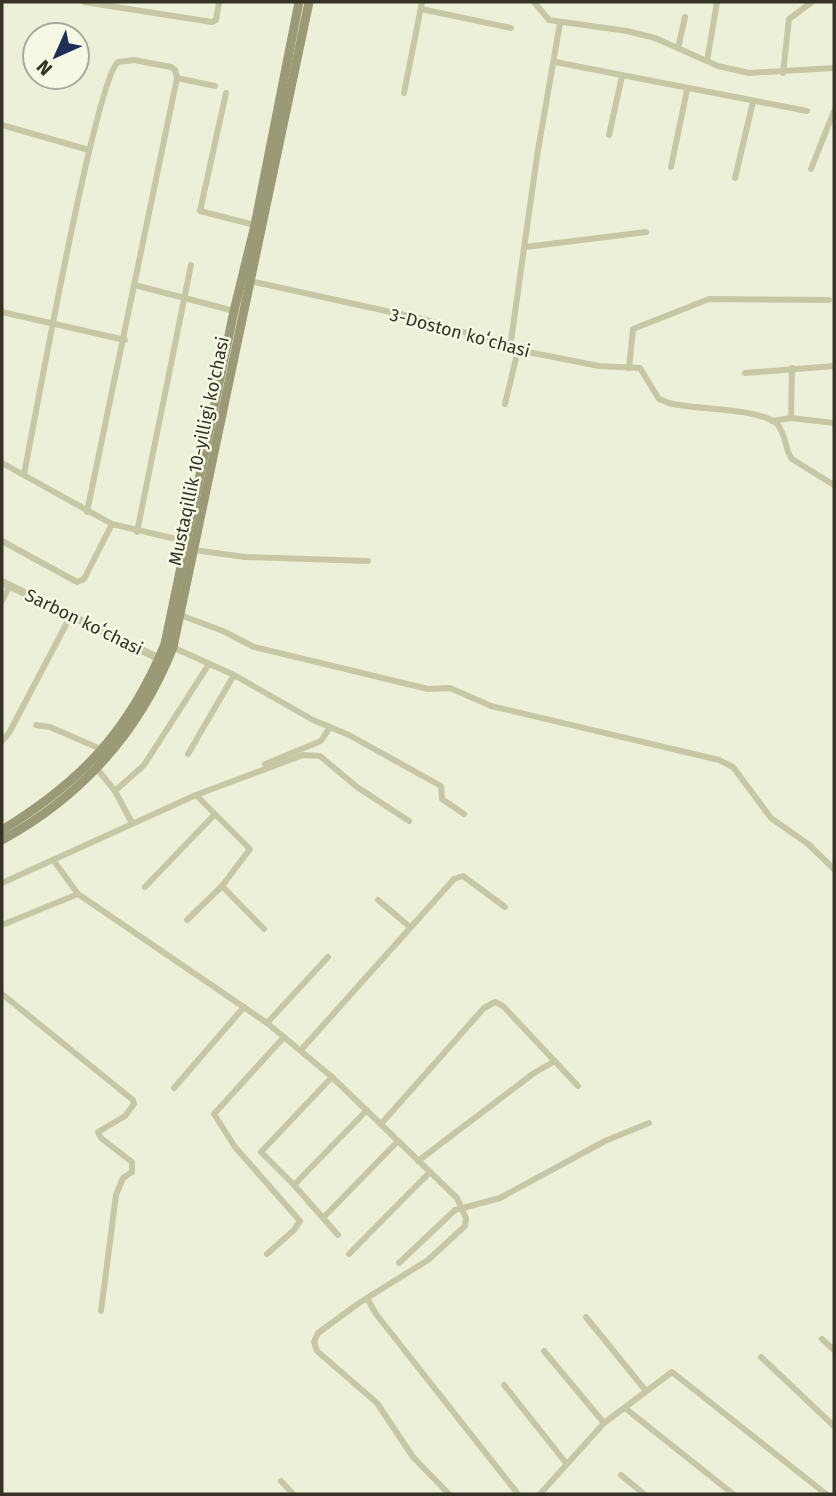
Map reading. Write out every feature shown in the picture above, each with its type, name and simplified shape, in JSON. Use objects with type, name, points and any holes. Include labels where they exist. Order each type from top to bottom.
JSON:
[{"type":"main road","name":"Mustaqillik 10-yilligi ko'chasi","points":[[2,830],[53,796],[107,752],[141,713],[169,646],[180,615],[234,311],[255,225],[299,2]]},
{"type":"main road","name":"Mustaqillik 10-yilligi ko'chasi","points":[[169,646],[309,2]]},
{"type":"main road","name":"Mustaqillik 10-yilligi ko'chasi","points":[[2,841],[54,808],[97,770],[107,752]]},
{"type":"street","points":[[83,2],[212,22],[217,17],[219,2]]},
{"type":"street","points":[[534,2],[540,12],[560,23],[627,30],[707,61],[750,73],[834,68]]},
{"type":"street","points":[[707,61],[717,2]]},
{"type":"street","points":[[783,73],[789,19],[812,2]]},
{"type":"street","points":[[404,93],[421,5],[511,28]]},
{"type":"street","points":[[678,48],[685,17]]},
{"type":"street","points":[[510,348],[537,156],[560,23]]},
{"type":"street","points":[[24,474],[89,150],[106,80],[118,62],[134,60],[166,66],[175,70],[177,78],[125,340],[87,512]]},
{"type":"street","points":[[555,62],[687,90],[807,111]]},
{"type":"street","points":[[609,135],[622,76]]},
{"type":"street","points":[[177,78],[215,86]]},
{"type":"street","points":[[671,167],[687,90]]},
{"type":"street","points":[[226,93],[200,211],[255,225]]},
{"type":"street","points":[[735,178],[753,102]]},
{"type":"street","points":[[811,169],[834,111]]},
{"type":"street","points":[[2,125],[89,150]]},
{"type":"street","points":[[525,247],[646,232]]},
{"type":"street","points":[[137,532],[191,265]]},
{"type":"street","name":"3-Doston koʻchasi","points":[[250,281],[427,320],[518,350],[599,366],[629,368]]},
{"type":"street","points":[[135,285],[234,311]]},
{"type":"street","points":[[829,300],[709,299],[633,329],[629,368],[640,368],[659,399],[669,403],[738,411],[772,421],[791,418],[834,423]]},
{"type":"street","points":[[2,312],[125,340]]},
{"type":"street","points":[[505,404],[518,350]]},
{"type":"street","points":[[745,373],[834,366]]},
{"type":"street","points":[[791,418],[792,368]]},
{"type":"street","points":[[772,421],[785,437],[792,459],[834,485]]},
{"type":"street","points":[[2,463],[87,512],[137,532],[245,557],[368,561]]},
{"type":"street","points":[[2,541],[77,582],[84,579],[112,524]]},
{"type":"street","points":[[2,601],[6,583]]},
{"type":"street","name":"Sarbon koʻchasi","points":[[6,583],[163,660]]},
{"type":"street","points":[[2,741],[9,733],[71,615]]},
{"type":"street","points":[[180,615],[254,646],[428,689],[450,688],[491,706],[719,760],[733,767],[771,818],[808,844],[834,869]]},
{"type":"street","points":[[169,646],[234,675],[441,786],[442,799],[464,814]]},
{"type":"street","points":[[115,791],[144,765],[209,664]]},
{"type":"street","points":[[188,754],[234,675]]},
{"type":"street","points":[[36,725],[50,727],[107,752]]},
{"type":"street","points":[[211,791],[216,786],[321,741],[330,727]]},
{"type":"street","points":[[2,883],[196,795],[292,758],[317,754],[357,787],[409,821]]},
{"type":"street","points":[[97,770],[115,791],[132,823]]},
{"type":"street","points":[[187,920],[222,886],[250,849],[196,795]]},
{"type":"street","points":[[145,887],[214,815]]},
{"type":"street","points":[[54,861],[78,894],[267,1023],[332,1077],[462,1206],[466,1226],[428,1260],[318,1333],[314,1342],[317,1351],[377,1403],[413,1457],[449,1494]]},
{"type":"street","points":[[300,1050],[458,876],[505,907]]},
{"type":"street","points":[[222,886],[264,929]]},
{"type":"street","points":[[2,925],[78,894]]},
{"type":"street","points":[[378,900],[410,927]]},
{"type":"street","points":[[267,1023],[328,957]]},
{"type":"street","points":[[2,994],[133,1100],[134,1104],[125,1116],[98,1132],[101,1138],[132,1162],[132,1172],[118,1186],[101,1311]]},
{"type":"street","points":[[382,1124],[484,1009],[495,1002],[503,1006],[578,1086]]},
{"type":"street","points":[[174,1088],[244,1007]]},
{"type":"street","points":[[267,1254],[300,1221],[235,1147],[214,1114],[284,1037]]},
{"type":"street","points":[[418,1161],[555,1060]]},
{"type":"street","points":[[332,1077],[261,1152],[338,1235]]},
{"type":"street","points":[[293,1185],[367,1110]]},
{"type":"street","points":[[399,1263],[462,1206],[500,1198],[605,1141],[649,1123]]},
{"type":"street","points":[[323,1217],[398,1141]]},
{"type":"street","points":[[349,1254],[430,1172]]},
{"type":"street","points":[[367,1298],[376,1314],[518,1494]]},
{"type":"street","points":[[586,1317],[646,1391]]},
{"type":"street","points":[[822,1339],[834,1350]]},
{"type":"street","points":[[544,1351],[604,1423]]},
{"type":"street","points":[[761,1357],[834,1426]]},
{"type":"street","points":[[540,1494],[604,1423],[672,1372],[826,1494]]},
{"type":"street","points":[[504,1385],[566,1463]]},
{"type":"street","points":[[625,1408],[733,1494]]},
{"type":"street","points":[[621,1475],[644,1494]]},
{"type":"street","points":[[281,1481],[293,1494]]},
{"type":"street","points":[[545,1488],[553,1494]]}]
